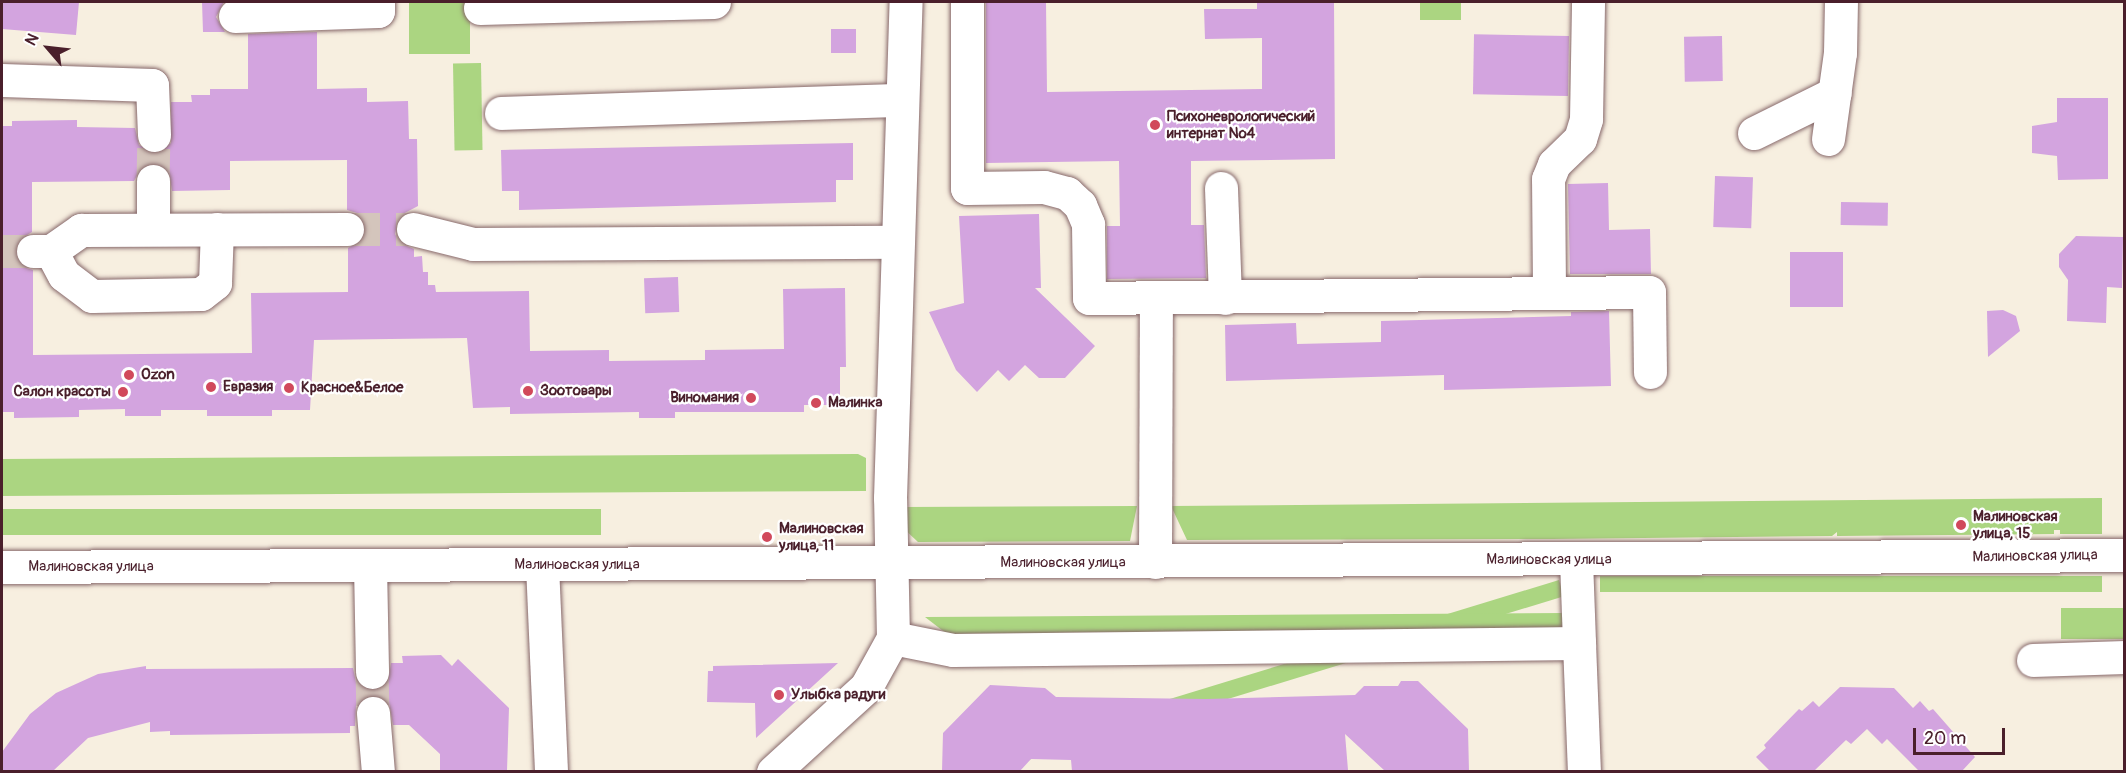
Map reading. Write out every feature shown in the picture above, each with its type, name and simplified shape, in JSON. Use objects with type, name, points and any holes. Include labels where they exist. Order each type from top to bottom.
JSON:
[{"type":"street","points":[[236,16],[378,11],[378,2]]},
{"type":"street","points":[[480,8],[589,3],[714,2]]},
{"type":"street","points":[[772,771],[866,687],[893,638],[890,498],[906,2]]},
{"type":"street","points":[[967,2],[967,188],[1044,187],[1067,193],[1080,205],[1088,224],[1089,298],[1224,298],[1549,290],[1649,291],[1650,372]]},
{"type":"street","points":[[1549,290],[1548,179],[1554,164],[1580,139],[1586,119],[1588,2]]},
{"type":"street","points":[[1828,139],[1835,93],[1841,2]]},
{"type":"street","points":[[2,80],[152,84],[154,135]]},
{"type":"street","points":[[1754,133],[1835,93]]},
{"type":"street","points":[[501,113],[902,100]]},
{"type":"street","points":[[153,181],[153,227]]},
{"type":"street","points":[[1221,188],[1224,298]]},
{"type":"street","points":[[217,229],[215,283],[201,294],[92,296],[64,275],[42,251],[81,230],[153,227],[348,229]]},
{"type":"street","points":[[413,229],[473,244],[897,242]]},
{"type":"street","points":[[1155,562],[1156,298]]},
{"type":"street","name":"Малиновская улица","points":[[2,567],[892,564],[2124,555]]},
{"type":"street","points":[[1576,560],[1584,771]]},
{"type":"street","points":[[370,565],[372,672]]},
{"type":"street","points":[[542,565],[551,771]]},
{"type":"street","points":[[893,638],[953,650],[1579,643]]},
{"type":"street","points":[[2033,660],[2124,657]]},
{"type":"street","points":[[373,713],[378,771]]},
{"type":"green space","points":[[409,2],[470,2],[470,54],[409,54]]},
{"type":"green space","points":[[1420,2],[1461,2],[1461,20],[1420,20]]},
{"type":"green space","points":[[453,63],[481,63],[483,150],[455,150]]},
{"type":"green space","points":[[858,454],[866,458],[866,491],[2,496],[2,459]]},
{"type":"green space","points":[[2102,498],[2102,534],[2060,534],[2060,530],[2054,530],[2054,534],[1837,536],[1837,532],[1832,536],[1552,539],[1187,540],[1171,506]]},
{"type":"green space","points":[[1137,506],[1130,541],[918,542],[903,528],[903,507]]},
{"type":"green space","points":[[2,509],[601,509],[601,535],[2,535]]},
{"type":"green space","points":[[1600,576],[2102,576],[2102,592],[1600,592]]},
{"type":"green space","points":[[1559,580],[1564,596],[989,772],[957,772],[955,765]]},
{"type":"green space","points":[[2061,608],[2124,608],[2124,639],[2061,639]]},
{"type":"green space","points":[[1564,613],[1564,628],[947,634],[925,617]]},
{"type":"building","points":[[2,2],[79,2],[76,35],[2,29]]},
{"type":"building","points":[[202,2],[224,2],[216,17],[225,32],[203,32]]},
{"type":"building","name":"Психоневрологический интернат №4","points":[[986,2],[1046,2],[1047,92],[1262,89],[1262,38],[1205,39],[1204,9],[1257,9],[1257,2],[1334,2],[1335,159],[1191,161],[1191,225],[1204,225],[1206,278],[1107,279],[1107,226],[1120,226],[1119,161],[986,163]]},
{"type":"building","points":[[831,29],[856,29],[856,53],[831,53]]},
{"type":"building","points":[[317,32],[317,89],[367,88],[367,102],[408,101],[409,139],[417,139],[418,206],[399,216],[395,234],[400,243],[414,249],[414,257],[422,256],[423,272],[428,272],[428,285],[435,285],[436,292],[529,291],[530,351],[609,350],[609,361],[705,360],[705,350],[784,349],[783,289],[845,288],[846,367],[840,367],[840,405],[804,405],[804,412],[675,412],[675,418],[639,418],[639,412],[510,414],[510,407],[473,408],[467,338],[314,340],[310,410],[272,410],[272,416],[207,416],[207,410],[161,410],[161,416],[125,416],[125,409],[79,410],[79,417],[14,418],[14,412],[2,412],[2,126],[12,126],[12,121],[77,120],[77,127],[135,128],[139,145],[155,154],[171,143],[171,102],[192,102],[191,95],[210,95],[210,89],[248,89],[248,34]],"holes":[[[347,160],[347,210],[357,213],[366,228],[363,239],[348,248],[348,292],[251,293],[252,353],[33,355],[33,270],[23,267],[14,252],[17,241],[32,232],[32,182],[134,181],[143,165],[154,162],[169,171],[172,191],[230,190],[230,161]]]},
{"type":"building","points":[[1474,34],[1569,36],[1568,96],[1473,94]]},
{"type":"building","points":[[1722,36],[1723,81],[1685,82],[1684,37]]},
{"type":"building","points":[[2057,98],[2108,98],[2108,179],[2058,180],[2057,156],[2032,153],[2032,126],[2057,122]]},
{"type":"building","points":[[853,143],[853,180],[836,180],[836,202],[519,210],[519,191],[502,191],[501,150]]},
{"type":"building","points":[[1715,176],[1753,177],[1751,228],[1713,227]]},
{"type":"building","points":[[1608,183],[1609,230],[1650,229],[1651,274],[1570,274],[1568,184]]},
{"type":"building","points":[[1841,202],[1888,203],[1888,226],[1841,225]]},
{"type":"building","points":[[1039,214],[1041,288],[1035,288],[1095,346],[1065,378],[1039,378],[1025,365],[1009,381],[998,370],[977,392],[956,370],[929,312],[964,303],[959,216]]},
{"type":"building","points":[[2076,236],[2123,237],[2122,288],[2107,287],[2106,323],[2067,321],[2068,280],[2059,267],[2059,254]]},
{"type":"building","points":[[1790,252],[1843,252],[1843,307],[1790,307]]},
{"type":"building","points":[[678,277],[679,312],[645,313],[644,278]]},
{"type":"building","points":[[2003,310],[2016,316],[2020,331],[1988,357],[1987,311]]},
{"type":"building","points":[[1609,311],[1611,386],[1444,390],[1444,375],[1226,381],[1225,325],[1296,323],[1297,344],[1381,342],[1381,321],[1571,316],[1571,312]]},
{"type":"building","points":[[441,655],[452,666],[458,659],[509,708],[507,771],[440,771],[440,754],[409,725],[393,725],[389,703],[372,694],[356,705],[355,726],[350,726],[350,733],[170,735],[170,731],[150,732],[150,722],[88,738],[53,771],[2,771],[2,752],[30,714],[56,693],[98,674],[146,666],[146,669],[353,668],[356,682],[373,691],[388,682],[391,663],[403,663],[402,656]]},
{"type":"building","name":"Улыбка радуги","points":[[838,663],[756,738],[755,703],[707,702],[708,671],[713,671],[713,666]]},
{"type":"building","points":[[1401,681],[1418,681],[1468,729],[1469,771],[1385,771],[1345,734],[1348,770],[1072,771],[1071,760],[1031,759],[1020,771],[942,771],[943,733],[990,685],[1045,688],[1056,697],[1206,699],[1355,695],[1364,686],[1398,686]]},
{"type":"building","points":[[1840,687],[1894,688],[1913,708],[1920,701],[1929,711],[1933,709],[1975,757],[1962,771],[1919,771],[1887,739],[1882,744],[1867,729],[1851,744],[1846,740],[1814,771],[1770,771],[1756,757],[1766,748],[1764,745],[1799,709],[1802,711],[1813,701],[1819,707]]},
{"type":"tunnel","points":[[153,181],[154,135]]},
{"type":"tunnel","points":[[347,229],[413,229]]},
{"type":"tunnel","points":[[2,251],[33,251]]},
{"type":"tunnel","points":[[372,672],[373,713]]},
{"type":"place","name":"Психоневрологический интернат №4","points":[[1155,125]]},
{"type":"place","name":"Ozon","points":[[129,375]]},
{"type":"place","name":"Евразия","points":[[211,387]]},
{"type":"place","name":"Красное&Белое","points":[[289,388]]},
{"type":"place","name":"Зоотовары","points":[[528,391]]},
{"type":"place","name":"Салон красоты","points":[[123,392]]},
{"type":"place","name":"Виномания","points":[[751,398]]},
{"type":"place","name":"Малинка","points":[[816,403]]},
{"type":"place","name":"Малиновская улица, 15","points":[[1961,525]]},
{"type":"place","name":"Малиновская улица, 11","points":[[767,537]]},
{"type":"place","name":"Улыбка радуги","points":[[779,695]]}]
